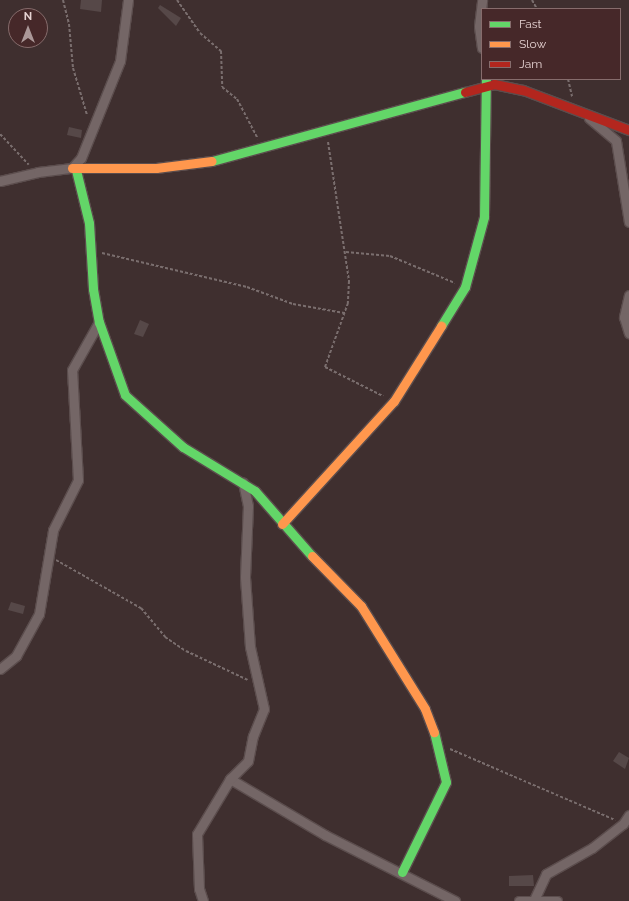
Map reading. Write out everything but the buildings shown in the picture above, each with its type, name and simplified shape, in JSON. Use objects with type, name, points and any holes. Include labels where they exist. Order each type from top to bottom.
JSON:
[{"type":"street","points":[[128,0],[120,61],[93,133],[74,169],[78,186],[86,207],[91,251],[93,289],[99,322],[112,353],[117,377],[136,408],[184,447],[255,491],[282,524],[361,606],[414,687],[438,744],[445,772],[444,792],[402,872]]},
{"type":"street","points":[[481,9],[479,26],[481,41]]},
{"type":"street","points":[[282,524],[394,402],[464,287],[484,217],[486,82]]},
{"type":"street","points":[[0,181],[38,172],[74,169],[188,166],[265,147],[486,82],[502,84],[523,90],[629,130]]},
{"type":"street","points":[[581,113],[616,141],[629,222]]},
{"type":"street","points":[[629,295],[624,317],[629,333]]},
{"type":"street","points":[[0,669],[16,656],[40,614],[53,530],[78,480],[80,469],[72,370],[99,322]]},
{"type":"street","points":[[203,901],[199,889],[197,834],[230,779],[248,761],[253,736],[262,718],[264,709],[260,685],[250,647],[245,578],[248,506],[243,483]]},
{"type":"street","points":[[230,779],[325,835],[402,872],[455,901]]},
{"type":"street","points":[[534,900],[546,874],[592,848],[623,824],[629,815]]},
{"type":"street","points":[[519,901],[557,901]]},
{"type":"path","points":[[64,0],[67,6]]},
{"type":"path","points":[[68,0],[67,6],[73,68],[93,133]]},
{"type":"path","points":[[177,0],[200,33],[221,51],[222,87],[237,99],[254,135],[265,147]]},
{"type":"path","points":[[568,80],[581,113]]},
{"type":"path","points":[[326,129],[346,252],[349,282],[344,313],[324,365],[326,370],[394,402]]},
{"type":"path","points":[[0,134],[38,172]]},
{"type":"path","points":[[91,251],[247,287],[293,304],[344,313]]},
{"type":"path","points":[[346,252],[390,256],[464,287]]},
{"type":"path","points":[[48,556],[141,608],[165,637],[186,651],[260,685]]},
{"type":"path","points":[[438,744],[623,824]]},
{"type":"traffic: fast","points":[[441,326],[465,287],[484,217],[486,80]]},
{"type":"traffic: fast","points":[[212,161],[465,92]]},
{"type":"traffic: fast","points":[[76,170],[89,223],[93,289],[99,322],[125,395],[183,447],[255,491],[312,556]]},
{"type":"traffic: fast","points":[[402,872],[446,782],[434,732]]},
{"type":"traffic: slow","points":[[72,168],[156,168],[212,161]]},
{"type":"traffic: slow","points":[[282,524],[394,401],[441,326]]},
{"type":"traffic: slow","points":[[312,556],[361,606],[425,709],[434,732]]},
{"type":"traffic: jam","points":[[465,92],[494,84],[523,90],[629,130]]}]
